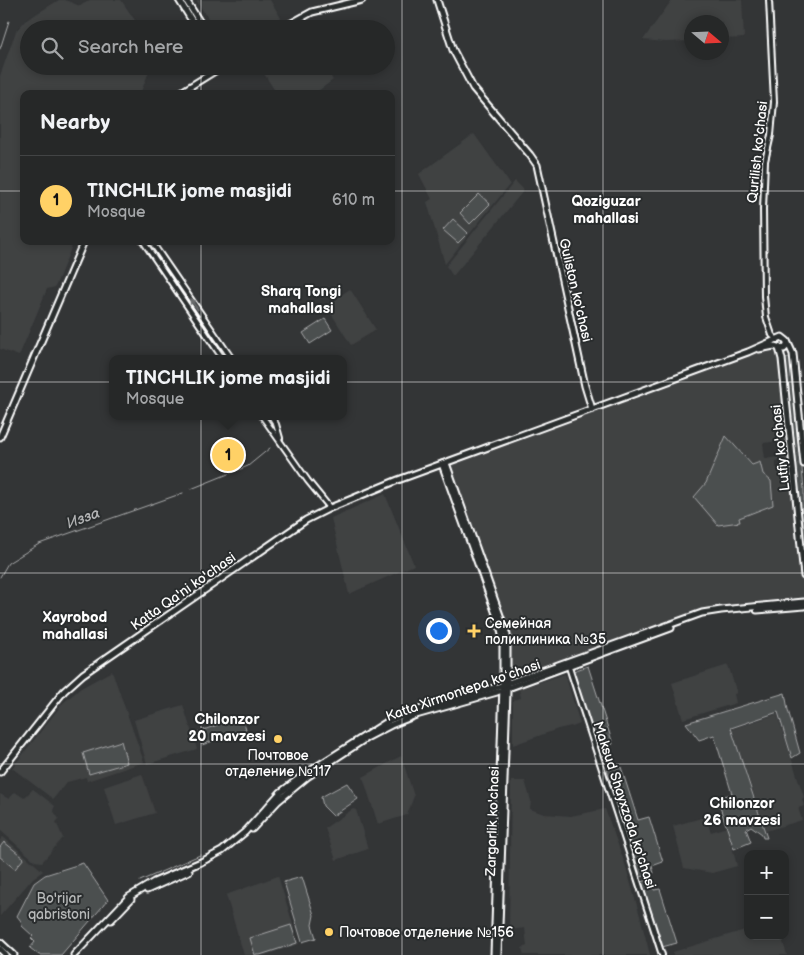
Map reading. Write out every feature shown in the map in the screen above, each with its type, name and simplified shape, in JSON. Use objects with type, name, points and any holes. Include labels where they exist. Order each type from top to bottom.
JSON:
[{"type":"main road","points":[[179,0],[191,20]]},
{"type":"main road","points":[[186,0],[198,20]]},
{"type":"main road","points":[[292,20],[305,12],[350,0]]},
{"type":"main road","points":[[297,20],[312,12],[362,0]]},
{"type":"main road","name":"Guliston ko'chasi","points":[[436,0],[453,50],[473,88],[535,162],[585,386],[592,409]]},
{"type":"main road","name":"Guliston ko'chasi","points":[[436,0],[452,57],[470,90],[528,156],[538,176]]},
{"type":"main road","points":[[179,90],[206,75]]},
{"type":"main road","points":[[184,90],[208,75]]},
{"type":"main road","points":[[0,431],[81,245]]},
{"type":"main road","points":[[0,437],[81,245]]},
{"type":"main road","points":[[748,352],[771,342],[778,345],[785,348],[787,341],[782,338],[778,345],[748,352]]},
{"type":"main road","name":"Lutfiy ko'chasi","points":[[787,341],[793,354],[804,464]]},
{"type":"main road","name":"Lutfiy ko'chasi","points":[[778,345],[782,359],[804,576]]},
{"type":"main road","points":[[793,354],[797,347]]},
{"type":"main road","name":"Katta Qa'ni ko'chasi","points":[[0,772],[75,680],[284,535],[330,508],[444,463],[748,352]]},
{"type":"main road","name":"Zargarlik ko'chasi","points":[[444,463],[500,625],[503,640],[505,686],[498,955]]},
{"type":"main road","name":"Katta Xirmontepa koʻchasi","points":[[79,955],[133,898],[150,888],[206,864],[224,853],[244,837],[284,796],[307,777],[368,737],[404,719],[505,686],[702,613],[804,602]]},
{"type":"main road","name":"Katta Xirmontepa koʻchasi","points":[[568,663],[703,616],[804,606]]},
{"type":"main road","name":"Zargarlik ko'chasi","points":[[494,955],[505,686]]},
{"type":"main road","name":"Katta Xirmontepa koʻchasi","points":[[74,955],[128,897],[154,882],[201,862],[221,851],[245,832],[281,792],[305,774],[382,725],[402,715],[505,686]]},
{"type":"main road","points":[[0,942],[14,955]]},
{"type":"main road","points":[[0,949],[6,955]]},
{"type":"street","name":"Qurilish ko'chasi","points":[[769,0],[774,102],[771,135],[765,161],[763,209],[764,296],[766,317],[772,335],[778,345]]},
{"type":"street","points":[[146,245],[220,355]]},
{"type":"street","points":[[154,245],[229,355]]},
{"type":"street","points":[[202,328],[208,324]]},
{"type":"street","name":"Qurilish ko'chasi","points":[[771,342],[772,335]]},
{"type":"street","points":[[265,420],[308,481],[330,508]]},
{"type":"street","points":[[274,420],[282,443]]},
{"type":"street","name":"Maksud Shayxzoda ko'chasi","points":[[568,663],[662,955]]},
{"type":"shaded area","points":[[59,0],[65,0],[80,6],[90,0],[121,0],[135,20],[27,20]]},
{"type":"shaded area","points":[[196,0],[270,0],[281,18],[278,20],[209,20]]},
{"type":"shaded area","points":[[672,0],[742,0],[744,38],[729,39],[729,15],[684,15],[684,41],[643,40]]},
{"type":"shaded area","points":[[20,27],[20,75],[148,75],[142,90],[20,90],[20,245],[72,245],[55,287],[47,289],[19,356],[0,349],[0,76],[16,31]]},
{"type":"shaded area","points":[[265,75],[330,75],[333,80],[319,90],[274,90]]},
{"type":"shaded area","points":[[474,134],[510,184],[445,264],[427,202],[432,199],[419,174]]},
{"type":"shaded area","points":[[515,181],[524,190],[453,276],[446,266]]},
{"type":"shaded area","points":[[350,289],[376,330],[351,345],[326,305]]},
{"type":"shaded area","points":[[774,346],[779,348],[804,576],[804,602],[712,611],[507,683],[507,639],[446,463],[748,352]],"holes":[[[726,436],[753,465],[760,462],[763,474],[739,518],[740,521],[694,497],[706,483]],[[780,441],[783,467],[776,468],[776,461],[780,460],[779,457],[765,459],[763,443]]]},
{"type":"shaded area","points":[[385,494],[414,565],[349,594],[331,518]]},
{"type":"shaded area","points":[[728,665],[737,693],[734,694],[736,703],[683,719],[672,683]]},
{"type":"shaded area","points":[[112,671],[144,762],[87,781],[86,777],[67,782],[53,799],[12,768],[63,703],[81,688]]},
{"type":"shaded area","points":[[565,674],[580,724],[558,729],[513,745],[513,700],[521,698],[519,689]]},
{"type":"shaded area","points":[[183,705],[197,749],[147,764],[134,720]]},
{"type":"shaded area","points":[[777,714],[804,797],[802,799],[804,806],[798,808],[802,820],[766,831],[732,729]]},
{"type":"shaded area","points":[[401,756],[414,796],[407,815],[378,824],[363,777]]},
{"type":"shaded area","points":[[142,774],[155,813],[116,825],[104,787]]},
{"type":"shaded area","points":[[511,781],[525,781],[531,801],[530,809],[544,814],[571,816],[605,809],[625,864],[650,955],[524,955],[522,948],[527,946],[525,928],[509,930]]},
{"type":"shaded area","points":[[33,789],[55,806],[53,810],[59,819],[56,822],[63,838],[42,862],[35,861],[0,830],[0,794],[9,799],[15,792],[24,798]]},
{"type":"shaded area","points":[[353,809],[356,810],[368,849],[336,860],[325,828]]},
{"type":"shaded area","points":[[705,817],[711,832],[727,827],[737,866],[712,873],[684,868],[673,826]]},
{"type":"shaded area","points":[[3,837],[43,871],[33,878],[0,916],[0,840]]},
{"type":"shaded area","points":[[278,876],[299,944],[265,955],[244,955],[226,895]]},
{"type":"shaded area","points":[[744,930],[744,940],[782,940],[787,955],[673,955],[673,952]]},
{"type":"green space","points":[[479,194],[490,204],[470,224],[460,213]]},
{"type":"green space","points":[[453,219],[468,233],[458,243],[443,230]]},
{"type":"green space","points":[[148,245],[152,245],[204,322],[201,324]]},
{"type":"green space","points":[[325,319],[332,330],[310,344],[303,333]]},
{"type":"green space","points":[[785,358],[791,358],[804,489],[804,555]]},
{"type":"green space","points":[[726,436],[752,465],[760,462],[763,474],[771,481],[773,505],[739,518],[740,522],[718,525],[694,497],[706,483]]},
{"type":"green space","points":[[588,666],[613,744],[598,749],[573,671]]},
{"type":"green space","points":[[785,693],[800,753],[792,758],[778,712],[731,728],[767,838],[763,838],[762,834],[751,826],[746,829],[751,842],[734,849],[717,798],[732,794],[714,735],[699,740],[686,723]]},
{"type":"green space","points":[[242,716],[246,729],[202,745],[198,732]]},
{"type":"green space","points":[[121,741],[127,763],[89,774],[83,753]]},
{"type":"green space","points":[[621,767],[638,820],[649,817],[663,862],[652,866],[654,873],[641,877],[607,770]]},
{"type":"green space","points":[[347,783],[358,799],[333,816],[323,806],[321,797]]},
{"type":"green space","points":[[4,842],[24,858],[15,869],[0,857],[0,847]]},
{"type":"green space","name":"Bo'rijar qabristoni","points":[[83,863],[108,900],[61,955],[39,955],[30,948],[35,942],[31,938],[33,936],[22,926],[17,916],[34,883],[45,875]]},
{"type":"green space","points":[[302,877],[314,915],[312,925],[316,938],[302,942],[284,882]]},
{"type":"green space","points":[[651,879],[654,890],[660,889],[677,943],[662,947],[642,882]]},
{"type":"green space","points":[[291,925],[297,943],[255,955],[250,938]]},
{"type":"waterway","points":[[0,49],[9,21]]},
{"type":"waterway","name":"Изза","points":[[191,489],[248,466],[270,448]]},
{"type":"waterway","name":"Изза","points":[[0,577],[8,563],[39,544],[183,493]]},
{"type":"waterway","points":[[140,881],[200,855]]},
{"type":"place","name":"TINCHLIK jome masjidi","points":[[228,455]]},
{"type":"place","name":"Семейная поликлиника №35","points":[[474,631]]},
{"type":"place","name":"Почтовое отделение №117","points":[[278,739]]},
{"type":"place","name":"Почтовое отделение №156","points":[[329,932]]},
{"type":"district","name":"Qoziguzar mahallasi","points":[[606,210]]},
{"type":"district","name":"Sharq Tongi mahallasi","points":[[301,300]]},
{"type":"district","name":"Xayrobod mahallasi","points":[[75,626]]},
{"type":"district","name":"Chilonzor 20 mavzesi","points":[[227,728]]},
{"type":"district","name":"Chilonzor 26 mavzesi","points":[[742,812]]}]
